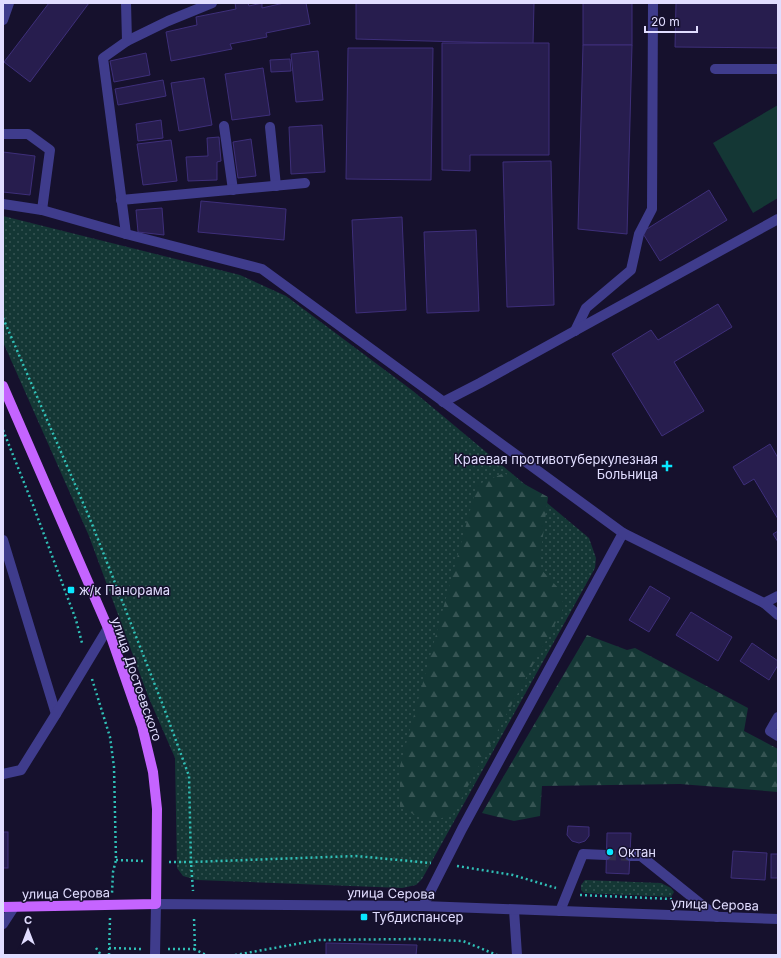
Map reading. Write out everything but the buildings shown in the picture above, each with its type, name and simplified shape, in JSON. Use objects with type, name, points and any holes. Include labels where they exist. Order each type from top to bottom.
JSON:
[{"type":"main road","name":"улица Достоевского","points":[[3,386],[108,628],[142,726],[153,772],[157,809],[156,904]]},
{"type":"main road","name":"улица Серова","points":[[3,907],[156,904]]},
{"type":"street","points":[[3,20],[9,3]]},
{"type":"street","points":[[126,3],[127,41]]},
{"type":"street","points":[[126,234],[103,58],[127,41],[212,3]]},
{"type":"street","points":[[575,331],[586,308],[631,270],[639,234],[652,209],[653,3]]},
{"type":"street","points":[[715,70],[778,69]]},
{"type":"street","points":[[224,126],[232,190]]},
{"type":"street","points":[[270,127],[276,186]]},
{"type":"street","points":[[3,134],[28,134],[50,150],[42,210]]},
{"type":"street","points":[[121,200],[304,183]]},
{"type":"street","points":[[3,204],[42,210],[126,234],[262,269],[623,533],[764,603],[778,615]]},
{"type":"street","points":[[443,402],[486,380],[778,219]]},
{"type":"street","points":[[423,906],[462,829],[623,533]]},
{"type":"street","points":[[3,540],[56,714]]},
{"type":"street","points":[[764,603],[778,596]]},
{"type":"street","points":[[3,774],[21,770],[108,628]]},
{"type":"street","points":[[778,717],[770,731],[778,736]]},
{"type":"street","points":[[560,911],[583,854],[606,855]]},
{"type":"street","points":[[630,856],[641,856],[717,917]]},
{"type":"street","points":[[155,952],[156,904]]},
{"type":"street","name":"улица Серова","points":[[156,904],[423,906],[778,919]]},
{"type":"street","points":[[3,924],[14,907]]},
{"type":"street","points":[[514,910],[517,955]]},
{"type":"path","points":[[3,318],[90,519],[189,776],[191,862],[194,904],[194,949]]},
{"type":"path","points":[[191,862],[356,856],[445,864],[513,874],[581,896],[678,900],[695,899]]},
{"type":"path","points":[[235,955],[319,940],[416,939],[463,941],[496,955]]},
{"type":"path","points":[[96,948],[101,955]]},
{"type":"path","points":[[109,948],[155,952],[194,949],[206,955]]},
{"type":"green space","points":[[778,105],[778,198],[753,213],[713,143]]},
{"type":"green space","points":[[3,216],[240,275],[286,296],[413,391],[589,538],[596,558],[595,568],[422,879],[416,885],[402,888],[197,880],[183,876],[177,868],[175,758],[148,696],[89,536],[3,342]]},
{"type":"green space","points":[[504,473],[548,497],[539,567],[560,590],[564,607],[452,816],[426,821],[400,807],[400,766],[477,485]]},
{"type":"green space","points":[[587,635],[627,650],[635,648],[748,708],[744,731],[778,749],[778,792],[680,784],[542,786],[540,816],[514,821],[482,813]]},
{"type":"green space","points":[[585,880],[661,883],[671,888],[674,892],[671,897],[584,893],[581,890],[581,885]]},
{"type":"tunnel","points":[[606,855],[630,856]]},
{"type":"place","name":"Краевая противотуберкулезная Больница","points":[[667,466]]},
{"type":"place","name":"ж/к Панорама","points":[[71,590]]},
{"type":"place","name":"Октан","points":[[610,852]]},
{"type":"place","name":"Тубдиспансер","points":[[364,917]]}]
